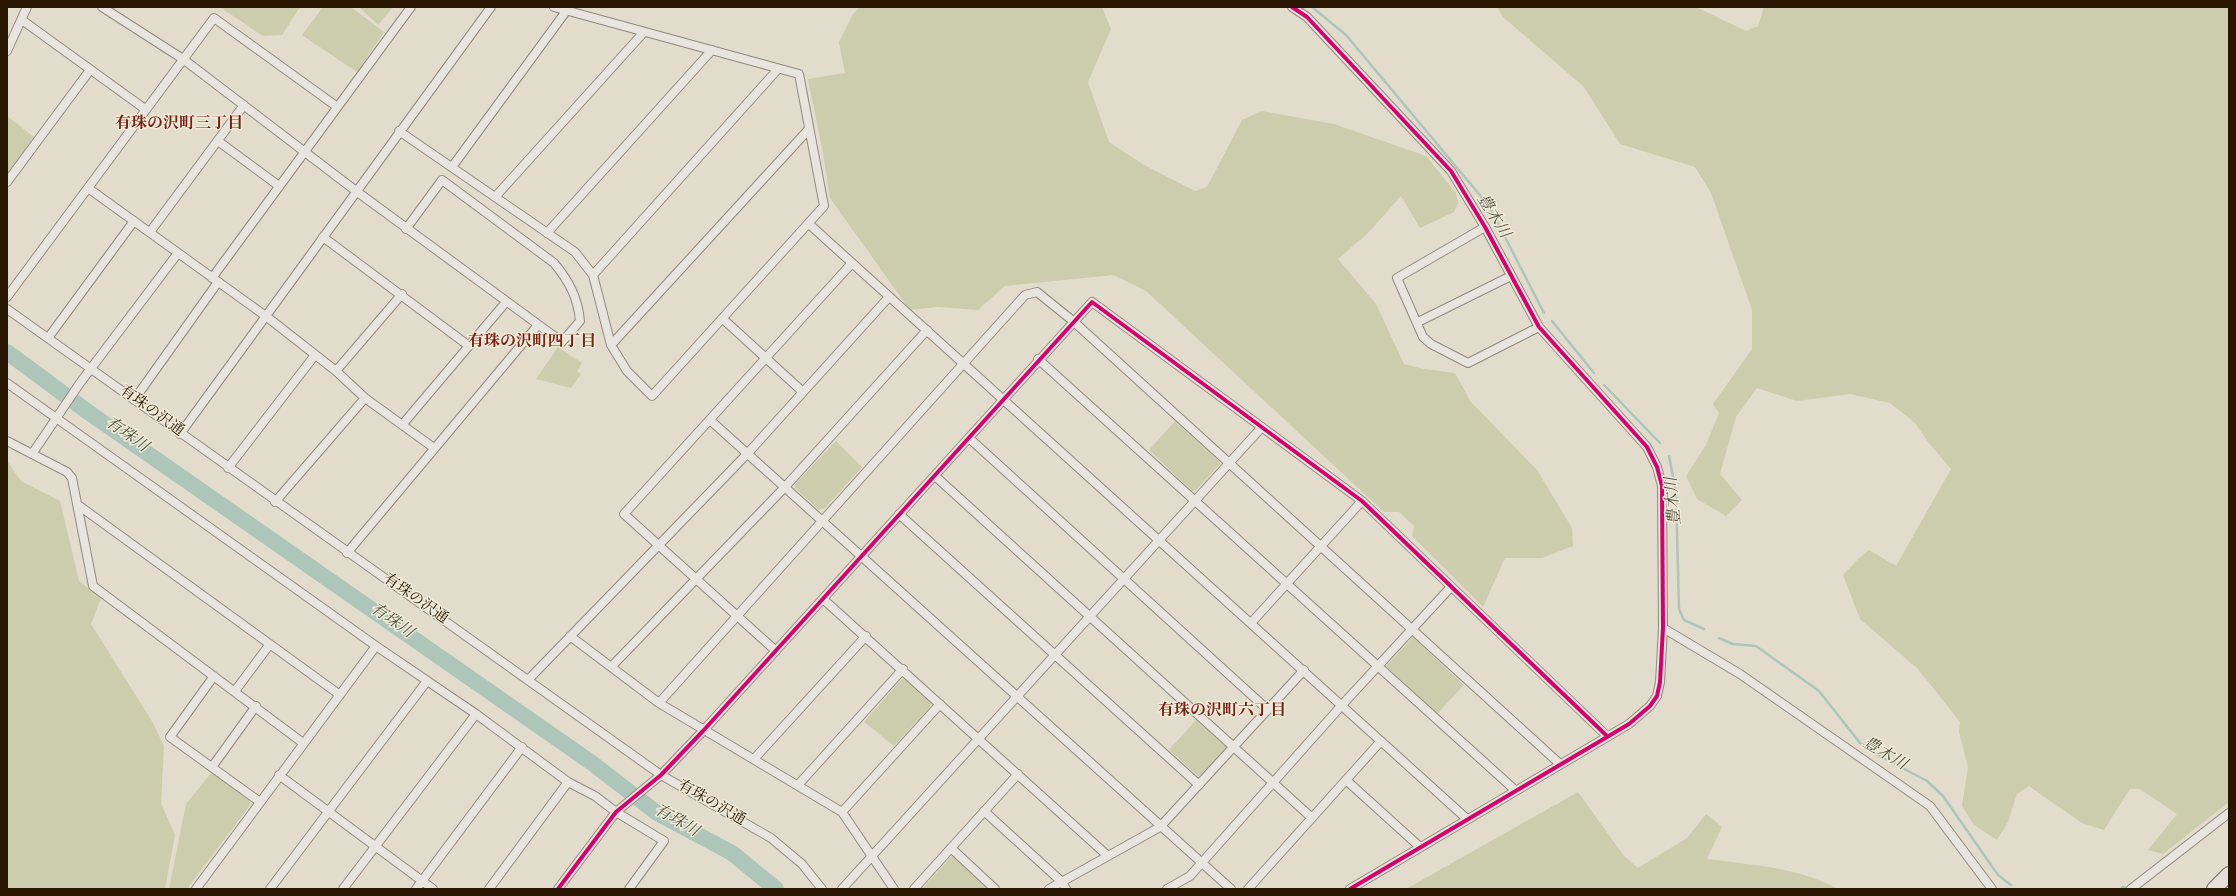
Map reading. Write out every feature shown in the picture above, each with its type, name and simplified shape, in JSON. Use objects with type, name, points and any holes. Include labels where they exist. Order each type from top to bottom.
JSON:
[{"type":"highway","points":[[2214,889],[2229,874]]},
{"type":"street","points":[[7,51],[27,7]]},
{"type":"street","points":[[102,7],[183,59],[356,191],[538,326],[562,342],[580,321],[579,305],[566,277],[548,258],[442,180],[406,228]]},
{"type":"street","points":[[134,400],[279,186],[336,106],[411,7]]},
{"type":"street","points":[[180,434],[267,317],[399,131],[491,7]]},
{"type":"street","points":[[399,131],[496,196],[575,252],[592,275],[611,345],[627,370],[652,396],[824,206],[799,74],[554,7]]},
{"type":"street","points":[[1292,7],[1307,17],[1451,172],[1485,227],[1539,327],[1652,455],[1662,486],[1663,628],[1660,682],[1656,696],[1640,716],[1350,889]]},
{"type":"street","points":[[452,167],[567,10]]},
{"type":"street","points":[[7,297],[214,18],[336,106]]},
{"type":"street","points":[[22,20],[145,110]]},
{"type":"street","points":[[496,196],[644,32]]},
{"type":"street","points":[[547,232],[712,50]]},
{"type":"street","points":[[592,275],[778,69]]},
{"type":"street","points":[[7,182],[90,70]]},
{"type":"street","points":[[150,232],[244,105]]},
{"type":"street","points":[[611,345],[809,129]]},
{"type":"street","points":[[218,141],[279,186]]},
{"type":"street","points":[[88,188],[267,317],[336,371],[365,398],[434,448]]},
{"type":"street","points":[[48,338],[134,221]]},
{"type":"street","points":[[809,224],[1467,819]]},
{"type":"street","points":[[1485,227],[1397,278],[1424,337],[1431,344],[1468,363],[1539,327]]},
{"type":"street","points":[[323,237],[402,294],[469,346]]},
{"type":"street","points":[[32,454],[80,383],[92,370],[178,253]]},
{"type":"street","points":[[776,650],[624,514],[852,263]]},
{"type":"street","points":[[1418,322],[1511,276]]},
{"type":"street","points":[[659,703],[1025,295],[1037,292],[1073,321],[1560,764]]},
{"type":"street","points":[[336,371],[402,294]]},
{"type":"street","points":[[528,680],[748,453],[889,297]]},
{"type":"street","points":[[402,425],[506,302]]},
{"type":"street","points":[[558,889],[619,810],[661,775],[703,731],[935,476],[1038,359],[1092,302],[1362,501],[1450,588],[1607,736]]},
{"type":"street","name":"有珠の沢通","points":[[7,309],[180,434],[661,775],[772,838],[802,864],[822,889]]},
{"type":"street","points":[[723,319],[803,392]]},
{"type":"street","points":[[348,552],[538,326]]},
{"type":"street","points":[[612,666],[785,487],[927,330]]},
{"type":"street","points":[[228,468],[315,355]]},
{"type":"street","points":[[1038,359],[1515,790]]},
{"type":"street","points":[[7,382],[376,646],[476,714],[568,782],[619,810],[664,841],[630,889]]},
{"type":"street","points":[[276,502],[365,398]]},
{"type":"street","points":[[710,420],[1160,827],[1231,889]]},
{"type":"street","points":[[842,889],[872,858],[1158,539],[1262,427]]},
{"type":"street","points":[[969,438],[1268,710]]},
{"type":"street","points":[[7,441],[67,472],[72,478],[93,586],[256,706],[303,743]]},
{"type":"street","points":[[935,476],[1312,818]]},
{"type":"street","points":[[1251,623],[1362,501]]},
{"type":"street","points":[[78,505],[340,695]]},
{"type":"street","points":[[899,514],[1200,785]]},
{"type":"street","points":[[1167,889],[1190,876],[1342,705],[1450,588]]},
{"type":"street","points":[[823,599],[903,669],[1108,856]]},
{"type":"street","points":[[1663,628],[1740,674],[1878,772],[1930,806],[1992,889]]},
{"type":"street","points":[[570,636],[612,666],[659,703],[703,731],[754,759],[842,812],[894,889]]},
{"type":"street","points":[[754,759],[866,636]]},
{"type":"street","points":[[235,691],[270,644]]},
{"type":"street","points":[[196,889],[376,646]]},
{"type":"street","points":[[798,785],[903,669]]},
{"type":"street","points":[[1049,889],[1064,885],[1108,856],[1160,827],[1304,670]]},
{"type":"street","points":[[214,676],[170,737],[260,802]]},
{"type":"street","points":[[270,889],[427,681]]},
{"type":"street","points":[[842,812],[940,704]]},
{"type":"street","points":[[212,767],[256,706]]},
{"type":"street","points":[[344,889],[476,714]]},
{"type":"street","points":[[1248,889],[1381,741]]},
{"type":"street","points":[[416,889],[522,748]]},
{"type":"street","points":[[914,889],[1018,774]]},
{"type":"street","points":[[279,775],[433,889]]},
{"type":"street","points":[[1346,780],[1420,847]]},
{"type":"street","points":[[489,889],[568,782]]},
{"type":"street","points":[[984,811],[1064,885]]},
{"type":"street","points":[[2132,887],[2229,813]]},
{"type":"street","points":[[951,848],[995,889]]},
{"type":"green space","points":[[220,7],[300,7],[282,35],[263,36]]},
{"type":"green space","points":[[323,7],[351,7],[384,32],[357,72],[302,35]]},
{"type":"green space","points":[[359,7],[393,7],[378,25]]},
{"type":"green space","points":[[860,7],[1102,7],[1111,29],[1088,82],[1109,142],[1144,165],[1195,191],[1207,187],[1242,120],[1262,111],[1334,124],[1426,156],[1456,193],[1458,203],[1454,212],[1420,228],[1401,196],[1369,232],[1338,259],[1376,304],[1404,364],[1424,369],[1455,373],[1471,402],[1537,470],[1572,528],[1573,546],[1542,558],[1505,558],[1483,607],[1412,536],[1414,526],[1399,512],[1384,512],[1146,291],[1114,275],[1005,286],[978,310],[938,307],[910,310],[830,198],[823,153],[808,79],[845,73],[839,42],[853,14]]},
{"type":"green space","points":[[1497,7],[1696,7],[1746,31],[1758,26],[1764,7],[2229,7],[2229,802],[2163,854],[2148,850],[2177,814],[2140,789],[2130,789],[2104,830],[2082,823],[2029,786],[2017,794],[2008,822],[1997,840],[1974,825],[1962,806],[1968,767],[1959,732],[1960,722],[1918,669],[1860,619],[1843,575],[1869,550],[1896,566],[1951,469],[1928,442],[1915,423],[1890,403],[1850,394],[1797,401],[1757,388],[1736,417],[1720,474],[1742,500],[1726,516],[1697,499],[1686,476],[1706,445],[1719,413],[1713,404],[1752,349],[1752,310],[1711,193],[1695,167],[1620,144],[1584,87],[1503,17]]},
{"type":"green space","points":[[7,116],[34,137],[7,174]]},
{"type":"green space","points":[[558,347],[582,363],[577,371],[581,374],[571,388],[536,379]]},
{"type":"green space","points":[[1175,421],[1219,461],[1220,464],[1196,490],[1192,491],[1149,450]]},
{"type":"green space","points":[[836,441],[862,467],[825,508],[819,510],[795,488],[795,484]]},
{"type":"green space","points":[[7,461],[21,481],[60,501],[79,581],[101,598],[91,624],[153,723],[164,746],[161,803],[175,835],[165,889],[7,889]]},
{"type":"green space","points":[[1413,637],[1464,685],[1437,714],[1386,666]]},
{"type":"green space","points":[[905,679],[931,702],[931,706],[894,746],[864,722],[901,680]]},
{"type":"green space","points":[[1196,720],[1226,746],[1226,750],[1203,776],[1198,776],[1169,750]]},
{"type":"green space","points":[[212,772],[249,800],[250,805],[187,889],[169,889],[186,804]]},
{"type":"green space","points":[[1578,792],[1624,856],[1638,868],[1687,838],[1706,814],[1722,827],[1707,859],[1791,871],[1838,889],[1406,889]]},
{"type":"green space","points":[[953,855],[991,889],[922,889]]},
{"type":"waterway","name":"豊木川","points":[[1312,7],[1346,35],[1489,206],[1544,313]]},
{"type":"waterway","name":"豊木川","points":[[1552,321],[1594,373]]},
{"type":"waterway","name":"有珠川","points":[[7,352],[88,412],[592,763],[657,813],[732,853],[776,889]]},
{"type":"waterway","name":"豊木川","points":[[1604,385],[1660,443]]},
{"type":"waterway","name":"豊木川","points":[[1669,456],[1676,492],[1679,609],[1684,620],[1704,629]]},
{"type":"waterway","name":"豊木川","points":[[1719,638],[1733,644],[1756,646],[1819,691],[1860,743],[1878,755],[1927,781],[1943,796],[1998,875],[2011,885]]},
{"type":"waterway","name":"豊木川","points":[[2121,889],[2123,887],[2130,888]]},
{"type":"cycle path","points":[[1292,7],[1307,17],[1451,171],[1485,227],[1539,327],[1647,447],[1657,467],[1662,486],[1663,628],[1660,682],[1657,696],[1650,706],[1629,724],[1350,889]]},
{"type":"cycle path","points":[[558,889],[616,812],[661,775],[703,731],[1092,302],[1362,501],[1607,736]]},
{"type":"district","name":"有珠の沢町三丁目","points":[[179,125]]},
{"type":"district","name":"有珠の沢町四丁目","points":[[532,343]]},
{"type":"district","name":"有珠の沢町六丁目","points":[[1222,712]]}]
